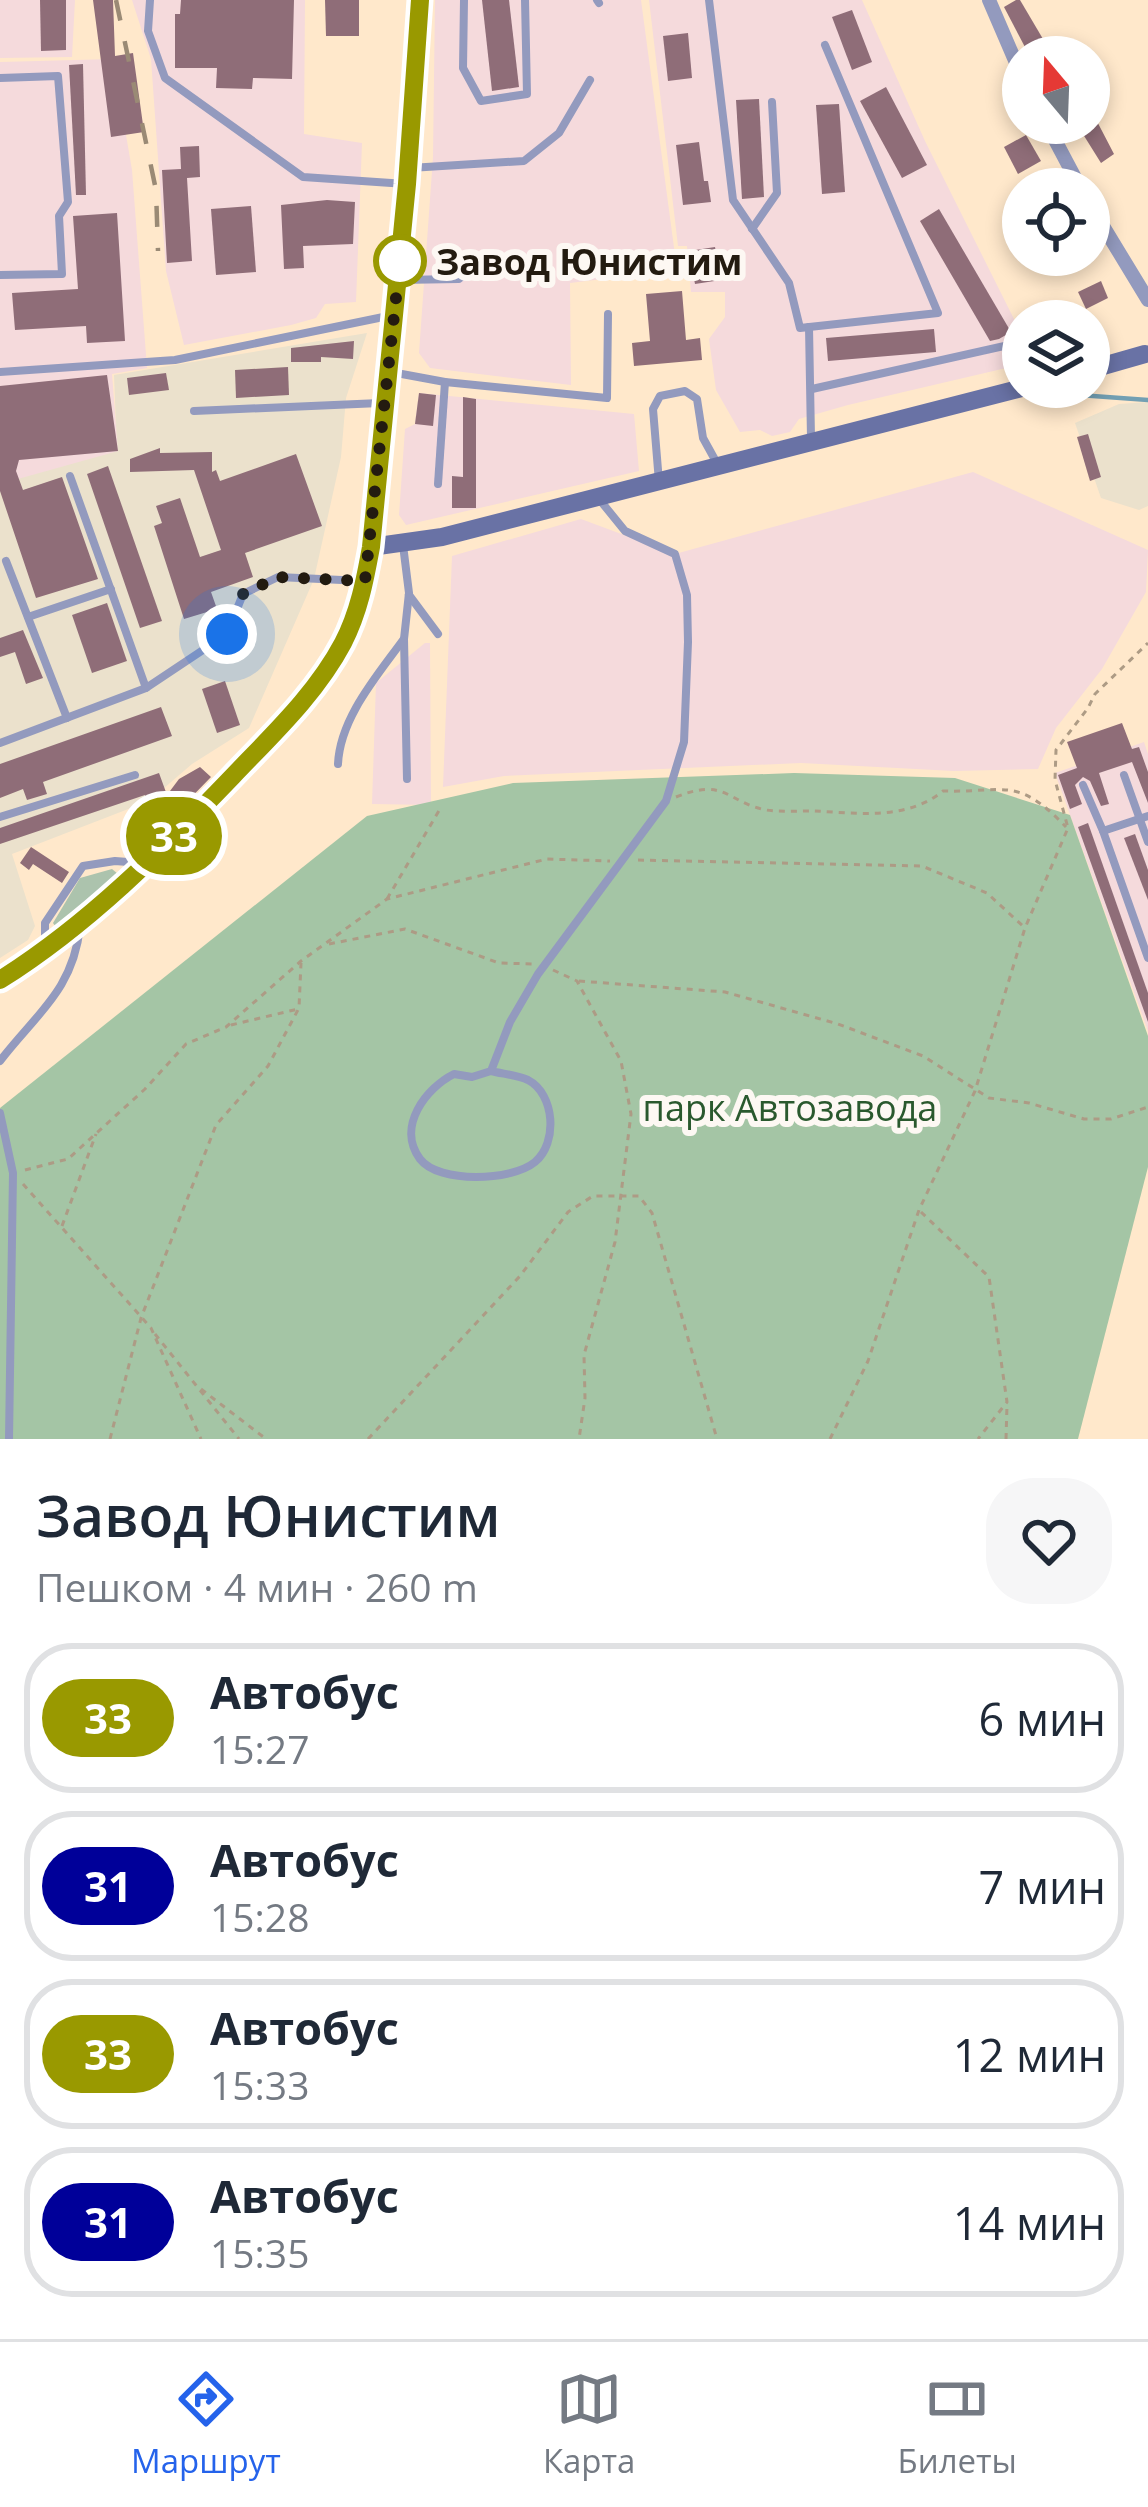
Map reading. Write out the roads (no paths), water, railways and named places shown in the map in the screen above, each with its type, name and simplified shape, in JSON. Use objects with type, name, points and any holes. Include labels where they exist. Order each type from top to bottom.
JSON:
[{"type":"main road","points":[[0,980],[80,926],[148,863],[285,721],[325,673],[344,640],[365,581],[371,547],[408,176],[420,0]]},
{"type":"street","points":[[989,0],[1004,36]]},
{"type":"street","points":[[1110,238],[1148,300]]},
{"type":"street","points":[[1110,363],[1147,352]]},
{"type":"street","points":[[371,547],[403,544],[598,498],[1002,393]]},
{"type":"lane","points":[[150,0],[148,31],[165,79],[303,177],[408,176],[524,161],[559,134],[590,80]]},
{"type":"lane","points":[[464,0],[463,68],[481,101],[527,94],[525,0]]},
{"type":"lane","points":[[710,0],[733,200],[789,283],[800,328],[938,313],[824,45]]},
{"type":"lane","points":[[0,78],[58,76],[68,202],[59,216],[62,274],[0,274]]},
{"type":"lane","points":[[752,229],[778,193],[772,102]]},
{"type":"lane","points":[[398,280],[459,279],[486,257]]},
{"type":"lane","points":[[389,372],[607,398],[608,314]]},
{"type":"lane","points":[[0,372],[175,360],[394,315]]},
{"type":"lane","points":[[809,327],[810,445]]},
{"type":"lane","points":[[812,389],[1002,347]]},
{"type":"lane","points":[[438,484],[446,382]]},
{"type":"lane","points":[[659,483],[653,409],[660,396],[686,391],[698,399],[703,438],[719,468]]},
{"type":"lane","points":[[194,411],[387,402]]},
{"type":"lane","points":[[70,476],[146,688]]},
{"type":"lane","points":[[491,1072],[510,1022],[547,964],[666,801],[684,742],[687,595],[675,554],[625,531],[598,498]]},
{"type":"lane","points":[[403,544],[409,593],[404,639],[407,779]]},
{"type":"lane","points":[[6,561],[67,718]]},
{"type":"lane","points":[[0,743],[146,688],[227,634],[243,594],[278,577],[365,581]]},
{"type":"lane","points":[[28,616],[111,590]]},
{"type":"lane","points":[[409,593],[438,634]]},
{"type":"lane","points":[[338,764],[339,745],[359,706],[404,639]]},
{"type":"lane","points":[[0,817],[135,775]]},
{"type":"lane","points":[[1124,775],[1144,817],[1148,842]]},
{"type":"lane","points":[[1082,785],[1148,958]]},
{"type":"lane","points":[[1102,831],[1144,817]]},
{"type":"lane","points":[[45,952],[45,922],[83,866],[148,863]]},
{"type":"lane","points":[[0,1061],[62,988],[76,961],[80,926]]},
{"type":"lane","points":[[491,1072],[530,1081],[543,1094],[550,1112],[546,1148],[537,1161],[496,1179],[432,1168],[420,1160],[413,1144],[414,1122],[428,1090],[454,1074],[472,1077],[491,1072]]},
{"type":"lane","points":[[0,1113],[13,1173],[9,1439]]},
{"type":"waterway","points":[[1110,397],[1148,400]]},
{"type":"railway","points":[[116,0],[156,190],[158,251]]},
{"type":"place","name":"Завод Юнистим","points":[[400,261]]},
{"type":"park label","name":"парк Автозавода","points":[[790,1107]]}]
